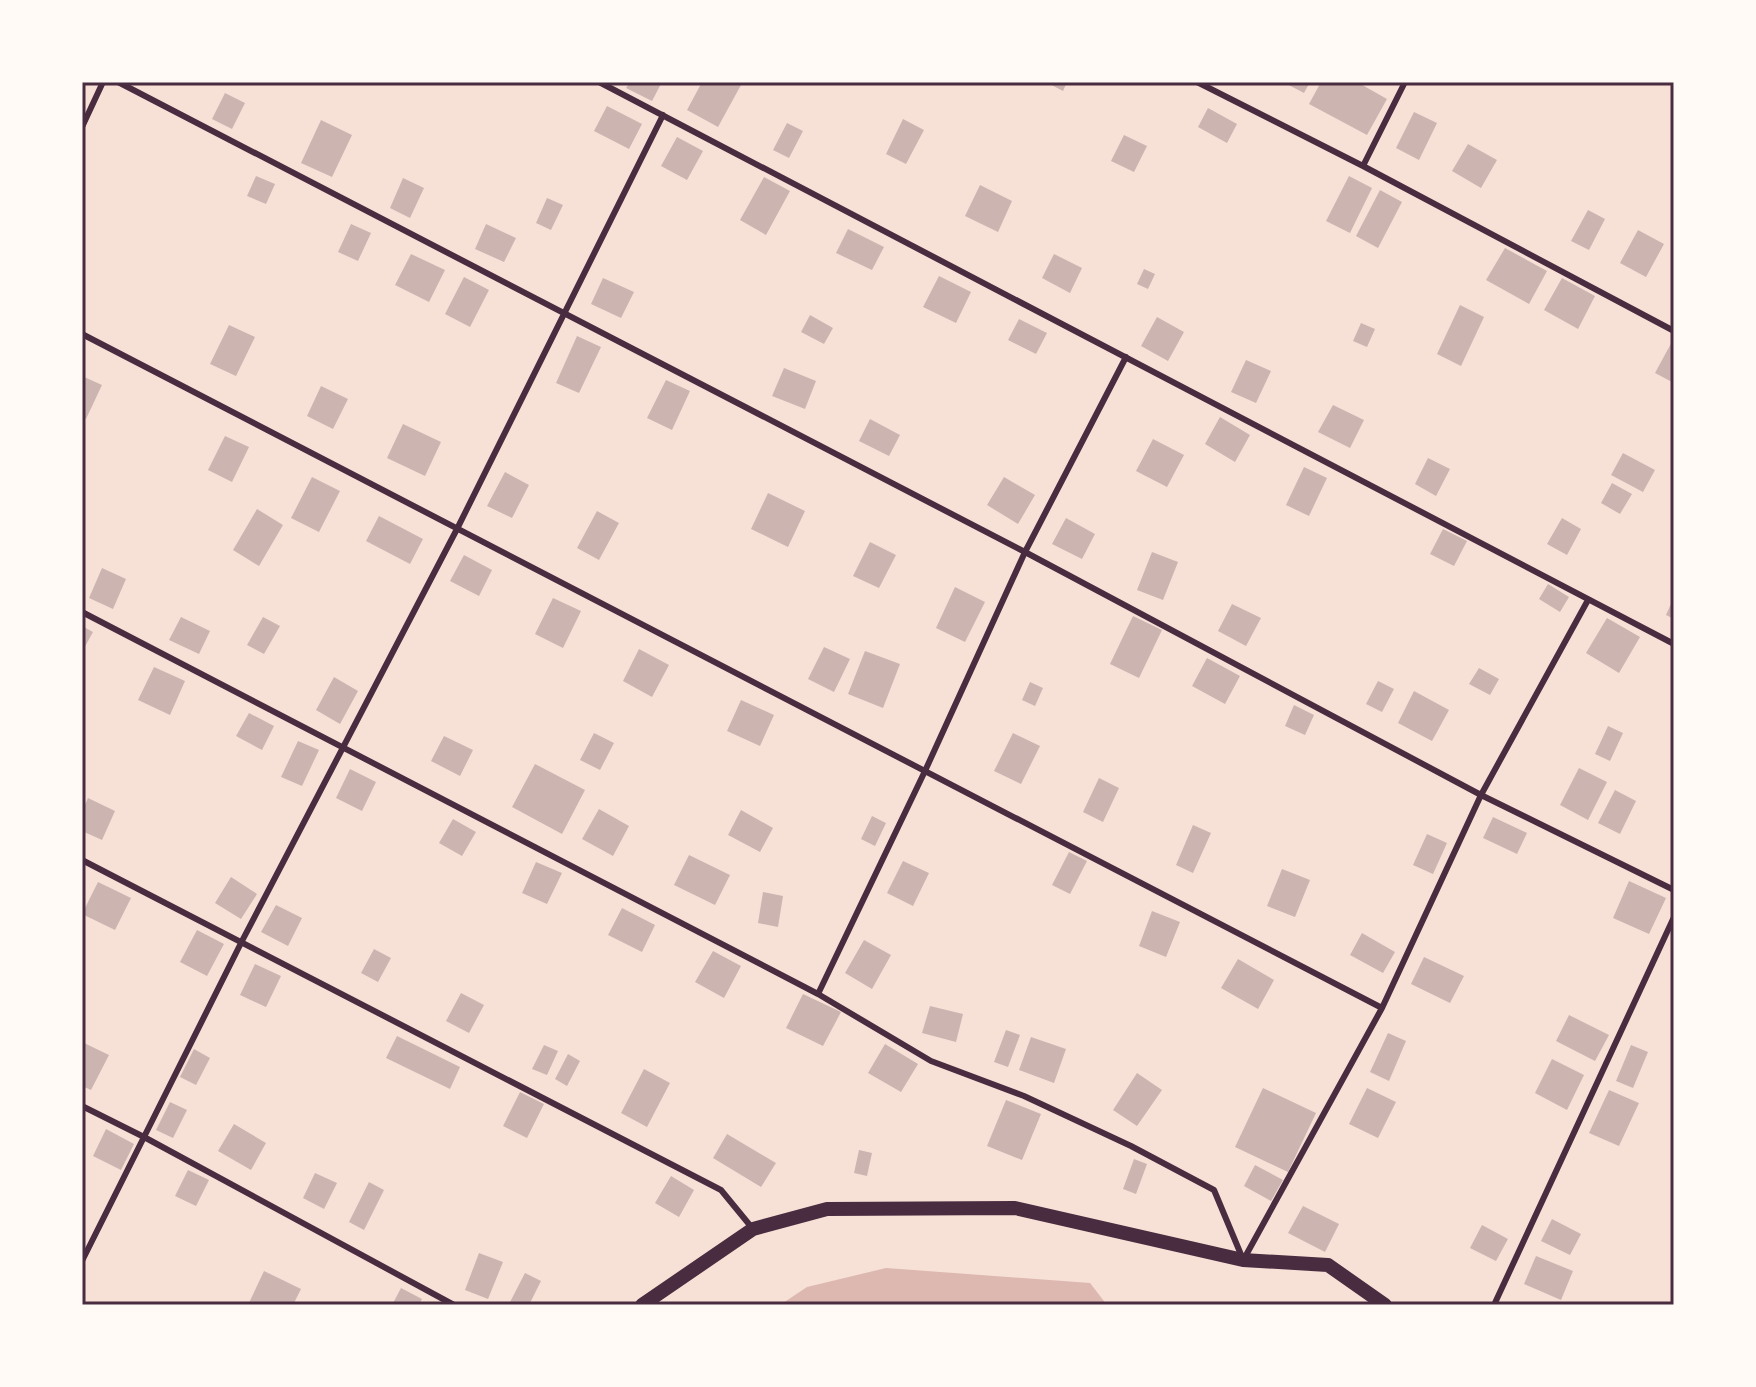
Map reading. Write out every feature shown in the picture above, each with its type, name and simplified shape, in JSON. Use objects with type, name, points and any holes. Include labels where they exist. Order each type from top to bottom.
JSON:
[{"type":"street","points":[[642,1305],[753,1229],[827,1209],[1015,1208],[1243,1260],[1328,1265],[1385,1305]]},
{"type":"lane","points":[[82,127],[103,82]]},
{"type":"lane","points":[[118,82],[1025,552],[1481,795],[1674,890]]},
{"type":"lane","points":[[599,82],[1674,644]]},
{"type":"lane","points":[[1197,82],[1674,331]]},
{"type":"lane","points":[[1363,166],[1405,82]]},
{"type":"lane","points":[[82,1261],[242,941],[457,529],[663,115]]},
{"type":"lane","points":[[82,334],[1382,1008]]},
{"type":"lane","points":[[818,994],[1025,552],[1126,357]]},
{"type":"lane","points":[[1243,1260],[1382,1008],[1481,795],[1588,600]]},
{"type":"lane","points":[[82,612],[818,994],[931,1061],[1024,1096],[1131,1146],[1214,1190],[1243,1260]]},
{"type":"lane","points":[[82,860],[721,1190],[753,1229]]},
{"type":"lane","points":[[1494,1305],[1674,917]]},
{"type":"lane","points":[[82,1106],[454,1305]]},
{"type":"shaded area","points":[[886,1268],[1090,1283],[1107,1305],[780,1305],[807,1287]]},
{"type":"building","points":[[630,82],[662,82],[652,101],[626,88]]},
{"type":"building","points":[[702,82],[736,82],[741,85],[718,127],[687,110]]},
{"type":"building","points":[[1046,82],[1067,82],[1063,91]]},
{"type":"building","points":[[1283,82],[1310,82],[1304,93]]},
{"type":"building","points":[[1321,82],[1357,82],[1387,99],[1367,135],[1309,104]]},
{"type":"building","points":[[225,93],[245,103],[232,129],[212,119]]},
{"type":"building","points":[[607,106],[642,124],[629,149],[594,131]]},
{"type":"building","points":[[1208,108],[1237,124],[1227,143],[1198,127]]},
{"type":"building","points":[[1414,112],[1437,123],[1419,160],[1396,148]]},
{"type":"building","points":[[903,119],[924,130],[906,164],[886,154]]},
{"type":"building","points":[[321,120],[352,135],[332,177],[301,163]]},
{"type":"building","points":[[787,123],[803,131],[789,158],[773,150]]},
{"type":"building","points":[[1124,135],[1147,146],[1134,172],[1111,161]]},
{"type":"building","points":[[677,137],[703,151],[687,180],[661,166]]},
{"type":"building","points":[[1468,144],[1497,160],[1481,188],[1452,171]]},
{"type":"building","points":[[256,176],[275,184],[266,204],[247,196]]},
{"type":"building","points":[[1349,176],[1372,188],[1350,233],[1326,221]]},
{"type":"building","points":[[764,177],[790,191],[766,235],[740,220]]},
{"type":"building","points":[[403,178],[424,188],[410,218],[390,208]]},
{"type":"building","points":[[980,185],[1012,201],[998,232],[965,216]]},
{"type":"building","points":[[1380,190],[1402,202],[1378,248],[1356,236]]},
{"type":"building","points":[[547,198],[563,205],[551,230],[536,223]]},
{"type":"building","points":[[1588,210],[1605,219],[1589,250],[1571,241]]},
{"type":"building","points":[[351,224],[371,233],[358,261],[338,252]]},
{"type":"building","points":[[486,224],[516,238],[504,262],[475,249]]},
{"type":"building","points":[[848,229],[884,247],[872,270],[836,253]]},
{"type":"building","points":[[1638,230],[1664,244],[1646,277],[1620,263]]},
{"type":"building","points":[[1505,248],[1547,271],[1529,304],[1486,280]]},
{"type":"building","points":[[411,254],[445,270],[429,302],[395,285]]},
{"type":"building","points":[[1054,254],[1082,268],[1070,293],[1042,278]]},
{"type":"building","points":[[1144,269],[1155,274],[1148,289],[1137,284]]},
{"type":"building","points":[[939,276],[971,292],[956,323],[923,307]]},
{"type":"building","points":[[464,277],[489,290],[470,327],[445,314]]},
{"type":"building","points":[[603,278],[634,292],[621,318],[591,304]]},
{"type":"building","points":[[1562,278],[1595,296],[1578,329],[1544,310]]},
{"type":"building","points":[[1460,305],[1484,317],[1461,366],[1437,354]]},
{"type":"building","points":[[810,315],[833,328],[824,344],[801,332]]},
{"type":"building","points":[[1157,317],[1184,332],[1168,361],[1141,346]]},
{"type":"building","points":[[1019,319],[1047,333],[1036,354],[1008,340]]},
{"type":"building","points":[[1361,323],[1375,329],[1367,347],[1353,341]]},
{"type":"building","points":[[229,325],[255,337],[236,376],[210,364]]},
{"type":"building","points":[[577,336],[601,347],[579,393],[556,383]]},
{"type":"building","points":[[1674,338],[1674,383],[1655,373]]},
{"type":"building","points":[[1246,360],[1271,371],[1256,403],[1231,392]]},
{"type":"building","points":[[784,368],[816,381],[805,409],[772,396]]},
{"type":"building","points":[[82,376],[102,385],[86,419],[82,417]]},
{"type":"building","points":[[666,380],[690,391],[672,430],[647,418]]},
{"type":"building","points":[[321,386],[348,399],[333,429],[307,416]]},
{"type":"building","points":[[1333,405],[1364,420],[1350,448],[1318,432]]},
{"type":"building","points":[[1220,417],[1250,435],[1235,462],[1205,444]]},
{"type":"building","points":[[870,419],[900,435],[889,456],[859,441]]},
{"type":"building","points":[[403,424],[441,442],[425,476],[387,458]]},
{"type":"building","points":[[225,436],[249,447],[232,482],[208,470]]},
{"type":"building","points":[[1153,439],[1184,455],[1167,487],[1136,471]]},
{"type":"building","points":[[1623,453],[1655,470],[1643,492],[1611,475]]},
{"type":"building","points":[[1428,458],[1450,469],[1436,496],[1415,484]]},
{"type":"building","points":[[1304,467],[1327,478],[1309,516],[1286,505]]},
{"type":"building","points":[[505,472],[529,485],[512,518],[487,506]]},
{"type":"building","points":[[312,477],[340,491],[319,532],[291,518]]},
{"type":"building","points":[[1004,477],[1035,495],[1018,524],[987,505]]},
{"type":"building","points":[[1612,483],[1632,494],[1620,514],[1601,503]]},
{"type":"building","points":[[768,493],[805,511],[788,547],[751,529]]},
{"type":"building","points":[[257,509],[283,525],[259,566],[233,550]]},
{"type":"building","points":[[597,511],[619,523],[599,560],[577,548]]},
{"type":"building","points":[[379,516],[423,539],[410,564],[366,541]]},
{"type":"building","points":[[1066,518],[1095,534],[1082,559],[1052,544]]},
{"type":"building","points":[[1562,518],[1581,529],[1567,555],[1547,544]]},
{"type":"building","points":[[1443,529],[1467,541],[1454,566],[1430,554]]},
{"type":"building","points":[[870,542],[896,555],[879,588],[853,576]]},
{"type":"building","points":[[1152,552],[1178,562],[1163,600],[1137,590]]},
{"type":"building","points":[[464,555],[492,570],[479,596],[450,581]]},
{"type":"building","points":[[102,568],[126,579],[113,609],[89,598]]},
{"type":"building","points":[[1548,584],[1569,597],[1560,612],[1539,599]]},
{"type":"building","points":[[955,587],[985,602],[965,642],[936,628]]},
{"type":"building","points":[[1674,597],[1674,619],[1666,615]]},
{"type":"building","points":[[553,598],[581,611],[563,648],[535,634]]},
{"type":"building","points":[[1232,604],[1261,618],[1246,646],[1218,631]]},
{"type":"building","points":[[1133,616],[1162,630],[1139,678],[1110,664]]},
{"type":"building","points":[[181,617],[210,631],[199,654],[169,640]]},
{"type":"building","points":[[263,617],[280,626],[264,654],[247,645]]},
{"type":"building","points":[[1607,618],[1640,637],[1619,673],[1586,653]]},
{"type":"building","points":[[82,626],[93,632],[82,652]]},
{"type":"building","points":[[824,647],[850,659],[834,692],[808,679]]},
{"type":"building","points":[[639,649],[669,665],[652,697],[623,681]]},
{"type":"building","points":[[865,651],[900,664],[883,708],[848,694]]},
{"type":"building","points":[[1207,658],[1240,676],[1225,704],[1192,686]]},
{"type":"building","points":[[154,667],[185,681],[170,715],[138,700]]},
{"type":"building","points":[[1479,668],[1499,679],[1490,695],[1469,684]]},
{"type":"building","points":[[334,677],[358,691],[340,724],[316,710]]},
{"type":"building","points":[[1378,681],[1394,689],[1382,712],[1366,704]]},
{"type":"building","points":[[1030,682],[1043,688],[1035,706],[1022,700]]},
{"type":"building","points":[[1414,691],[1449,710],[1432,741],[1398,723]]},
{"type":"building","points":[[741,700],[774,715],[760,746],[727,731]]},
{"type":"building","points":[[1294,705],[1314,715],[1305,735],[1285,726]]},
{"type":"building","points":[[249,713],[274,726],[262,750],[236,736]]},
{"type":"building","points":[[1608,726],[1623,733],[1610,761],[1595,754]]},
{"type":"building","points":[[594,733],[614,743],[600,770],[580,760]]},
{"type":"building","points":[[1013,733],[1040,746],[1021,784],[994,771]]},
{"type":"building","points":[[444,736],[473,750],[460,776],[431,761]]},
{"type":"building","points":[[298,741],[319,750],[302,786],[281,777]]},
{"type":"building","points":[[535,764],[585,790],[562,834],[512,807]]},
{"type":"building","points":[[1579,768],[1607,782],[1588,820],[1560,805]]},
{"type":"building","points":[[350,769],[376,782],[362,811],[336,798]]},
{"type":"building","points":[[1099,778],[1119,788],[1103,822],[1083,812]]},
{"type":"building","points":[[1615,790],[1636,801],[1620,834],[1598,823]]},
{"type":"building","points":[[88,798],[115,811],[102,840],[82,831],[82,811]]},
{"type":"building","points":[[599,809],[629,826],[613,856],[582,839]]},
{"type":"building","points":[[741,810],[773,828],[760,852],[728,835]]},
{"type":"building","points":[[872,816],[886,823],[875,846],[861,839]]},
{"type":"building","points":[[1493,817],[1527,833],[1517,854],[1483,838]]},
{"type":"building","points":[[453,819],[476,832],[462,856],[439,843]]},
{"type":"building","points":[[1193,825],[1211,833],[1193,873],[1176,865]]},
{"type":"building","points":[[1427,834],[1447,843],[1433,874],[1413,865]]},
{"type":"building","points":[[1069,852],[1087,861],[1070,894],[1052,885]]},
{"type":"building","points":[[689,855],[730,875],[715,905],[674,885]]},
{"type":"building","points":[[903,861],[929,873],[913,906],[887,893]]},
{"type":"building","points":[[536,862],[562,873],[547,904],[522,893]]},
{"type":"building","points":[[1282,869],[1310,880],[1295,917],[1267,906]]},
{"type":"building","points":[[231,877],[257,894],[241,919],[215,903]]},
{"type":"building","points":[[1629,881],[1666,898],[1649,934],[1613,918]]},
{"type":"building","points":[[98,882],[131,898],[115,930],[82,914]]},
{"type":"building","points":[[763,892],[783,896],[778,927],[758,923]]},
{"type":"building","points":[[276,905],[302,918],[288,946],[261,932]]},
{"type":"building","points":[[622,908],[655,925],[642,952],[608,935]]},
{"type":"building","points":[[1152,911],[1180,922],[1166,957],[1139,946]]},
{"type":"building","points":[[197,930],[224,944],[207,976],[180,962]]},
{"type":"building","points":[[1362,933],[1395,952],[1383,973],[1350,955]]},
{"type":"building","points":[[864,940],[891,955],[872,989],[845,973]]},
{"type":"building","points":[[374,949],[391,958],[378,982],[361,973]]},
{"type":"building","points":[[713,951],[741,966],[724,998],[695,982]]},
{"type":"building","points":[[1424,957],[1464,976],[1450,1003],[1411,984]]},
{"type":"building","points":[[1238,959],[1274,980],[1258,1009],[1221,988]]},
{"type":"building","points":[[255,964],[281,976],[266,1007],[240,995]]},
{"type":"building","points":[[461,993],[484,1005],[469,1033],[446,1021]]},
{"type":"building","points":[[803,994],[841,1012],[823,1046],[786,1028]]},
{"type":"building","points":[[930,1006],[963,1014],[956,1042],[922,1033]]},
{"type":"building","points":[[1569,1015],[1609,1035],[1595,1061],[1556,1041]]},
{"type":"building","points":[[1006,1030],[1020,1035],[1008,1067],[994,1062]]},
{"type":"building","points":[[1388,1033],[1406,1041],[1389,1081],[1370,1072]]},
{"type":"building","points":[[397,1036],[460,1067],[450,1089],[386,1058]]},
{"type":"building","points":[[1031,1037],[1066,1049],[1054,1083],[1019,1070]]},
{"type":"building","points":[[82,1042],[109,1055],[91,1090],[82,1086]]},
{"type":"building","points":[[885,1044],[918,1064],[901,1092],[868,1073]]},
{"type":"building","points":[[544,1045],[558,1051],[547,1075],[532,1069]]},
{"type":"building","points":[[1631,1045],[1648,1052],[1633,1088],[1616,1081]]},
{"type":"building","points":[[194,1049],[210,1058],[196,1085],[180,1077]]},
{"type":"building","points":[[568,1054],[580,1061],[567,1086],[555,1079]]},
{"type":"building","points":[[1552,1059],[1584,1075],[1567,1110],[1535,1093]]},
{"type":"building","points":[[644,1069],[670,1083],[647,1127],[621,1113]]},
{"type":"building","points":[[1137,1073],[1162,1090],[1137,1126],[1113,1110]]},
{"type":"building","points":[[1263,1088],[1316,1113],[1288,1172],[1235,1147]]},
{"type":"building","points":[[1367,1088],[1396,1102],[1378,1138],[1349,1124]]},
{"type":"building","points":[[1609,1090],[1639,1103],[1619,1146],[1589,1133]]},
{"type":"building","points":[[520,1092],[544,1104],[527,1138],[503,1126]]},
{"type":"building","points":[[1006,1100],[1041,1114],[1022,1160],[987,1146]]},
{"type":"building","points":[[170,1102],[187,1110],[173,1138],[156,1130]]},
{"type":"building","points":[[234,1124],[266,1143],[251,1170],[218,1151]]},
{"type":"building","points":[[106,1129],[134,1144],[121,1170],[93,1156]]},
{"type":"building","points":[[727,1134],[776,1163],[761,1187],[713,1158]]},
{"type":"building","points":[[859,1150],[872,1153],[867,1176],[854,1173]]},
{"type":"building","points":[[1134,1159],[1147,1164],[1136,1194],[1123,1189]]},
{"type":"building","points":[[1255,1165],[1283,1180],[1271,1201],[1244,1186]]},
{"type":"building","points":[[188,1170],[209,1180],[196,1206],[175,1196]]},
{"type":"building","points":[[315,1173],[337,1183],[324,1209],[303,1198]]},
{"type":"building","points":[[671,1176],[694,1190],[679,1217],[655,1203]]},
{"type":"building","points":[[369,1182],[384,1190],[364,1230],[349,1222]]},
{"type":"building","points":[[1303,1206],[1339,1224],[1325,1252],[1288,1233]]},
{"type":"building","points":[[1552,1219],[1581,1234],[1570,1255],[1541,1241]]},
{"type":"building","points":[[1482,1225],[1508,1239],[1496,1261],[1470,1248]]},
{"type":"building","points":[[479,1253],[503,1262],[488,1299],[465,1290]]},
{"type":"building","points":[[1536,1256],[1573,1271],[1561,1300],[1524,1284]]},
{"type":"building","points":[[264,1271],[301,1289],[293,1305],[248,1305]]},
{"type":"building","points":[[525,1273],[541,1281],[529,1305],[509,1304]]},
{"type":"building","points":[[401,1288],[422,1299],[419,1305],[392,1305]]}]
